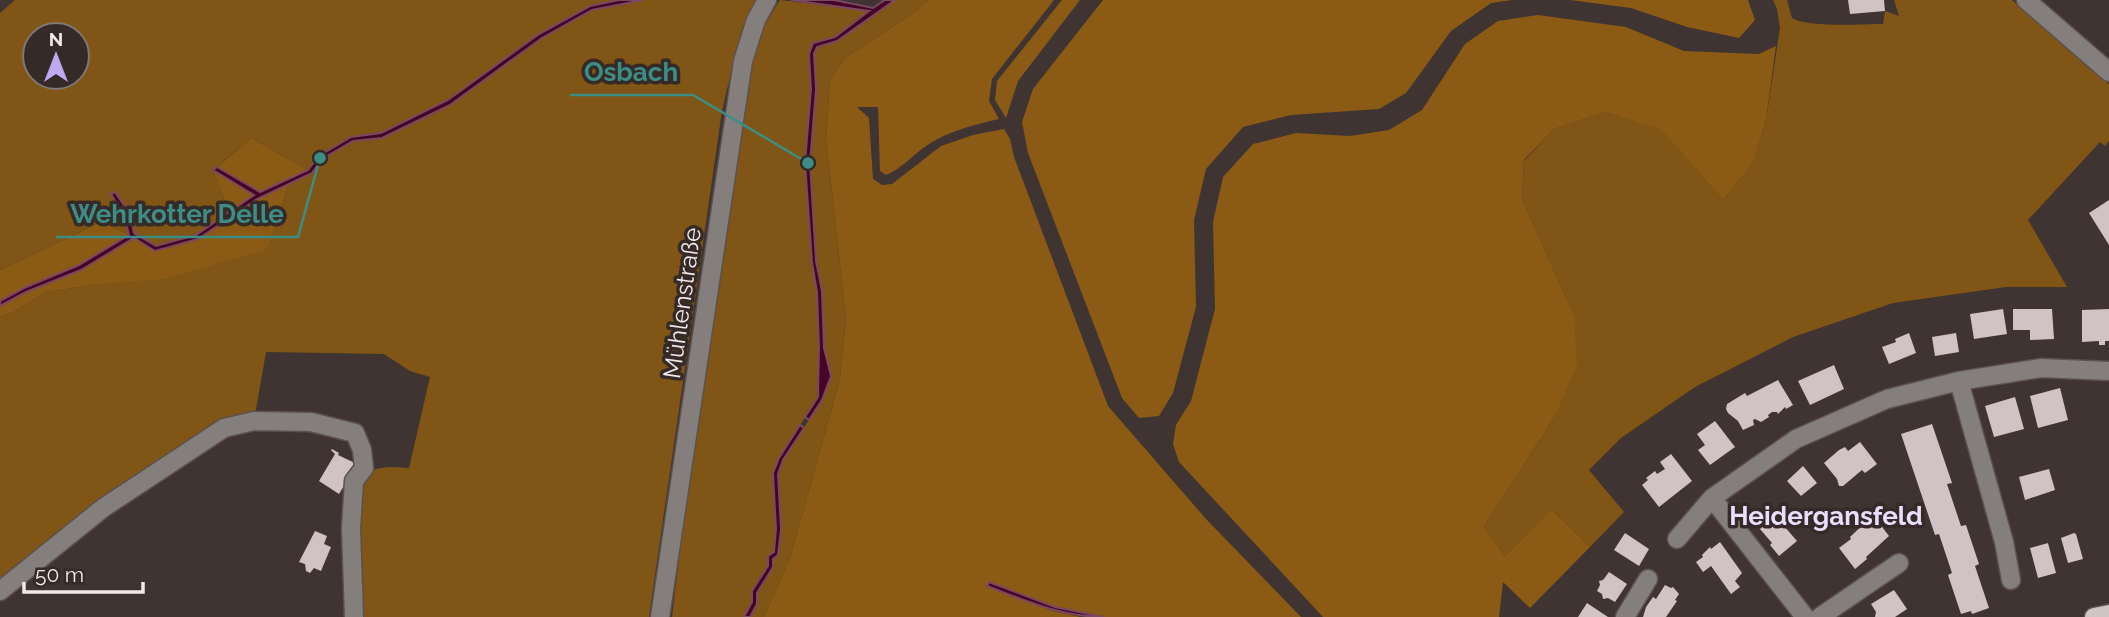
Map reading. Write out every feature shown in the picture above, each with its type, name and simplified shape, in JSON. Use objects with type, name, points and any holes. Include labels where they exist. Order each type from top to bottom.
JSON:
[{"type":"main road","points":[[2094,617],[2109,614]]},
{"type":"street","name":"Mühlenstraße","points":[[660,617],[743,61],[756,20],[767,0]]},
{"type":"street","points":[[2026,0],[2109,72]]},
{"type":"street","points":[[1677,538],[1712,498],[1796,439],[1887,400],[1959,381],[2041,368],[2109,370]]},
{"type":"street","points":[[1959,381],[2004,542],[2011,580]]},
{"type":"street","points":[[0,591],[103,508],[224,428],[254,421],[311,422],[355,433],[362,450],[364,468],[354,481],[351,528],[355,617]]},
{"type":"street","points":[[1712,498],[1805,617]]},
{"type":"street","points":[[1820,617],[1899,563]]},
{"type":"street","points":[[1625,617],[1648,579]]},
{"type":"shaded area","points":[[15,0],[619,0],[590,6],[539,34],[448,100],[381,133],[351,137],[319,156],[308,170],[251,138],[213,170],[229,212],[196,235],[156,246],[134,233],[129,213],[111,195],[124,215],[130,235],[101,222],[0,270],[0,13]]},
{"type":"shaded area","points":[[619,0],[643,0],[592,10],[542,38],[450,105],[382,138],[353,141],[322,159],[312,173],[257,199],[198,239],[155,251],[134,238],[81,270],[26,292],[0,306],[0,301],[79,265],[129,235],[124,215],[111,194],[115,192],[129,213],[134,233],[156,246],[196,235],[254,195],[213,170],[217,167],[260,192],[308,170],[319,156],[351,137],[381,133],[448,100],[539,34],[590,6]]},
{"type":"shaded area","points":[[643,0],[758,0],[741,40],[722,111],[649,617],[361,617],[357,540],[360,497],[364,482],[371,472],[379,468],[409,468],[430,377],[410,371],[384,354],[266,352],[255,415],[0,584],[0,317],[12,313],[46,292],[99,284],[268,249],[289,184],[312,173],[322,159],[353,141],[382,138],[450,105],[542,38],[592,10]]},
{"type":"shaded area","points":[[780,0],[870,11],[835,37],[813,43],[809,54],[811,89],[805,163],[812,262],[817,292],[818,397],[779,458],[773,473],[776,529],[774,552],[768,556],[768,566],[752,591],[752,602],[744,617],[672,617],[685,508],[748,80],[762,29]]},
{"type":"shaded area","points":[[791,0],[834,0],[873,8],[885,0],[895,0],[837,41],[817,47],[814,54],[816,89],[810,163],[816,261],[822,291],[824,348],[831,376],[822,400],[809,420],[805,417],[818,397],[819,347],[817,292],[812,262],[805,163],[811,89],[809,54],[813,43],[835,37],[869,11]]},
{"type":"shaded area","points":[[895,0],[928,0],[911,15],[846,57],[830,80],[826,138],[846,319],[840,379],[790,558],[764,617],[750,617],[757,604],[757,593],[773,567],[781,529],[778,474],[783,460],[822,400],[831,376],[824,348],[822,291],[816,261],[810,163],[816,89],[814,54],[816,47],[837,41]]},
{"type":"shaded area","points":[[928,0],[1054,0],[992,79],[989,101],[999,119],[943,136],[886,175],[880,171],[878,107],[857,107],[869,118],[873,179],[882,185],[892,184],[941,146],[973,135],[1004,129],[1010,139],[1014,157],[1108,406],[1206,519],[1301,617],[1104,617],[1055,607],[987,587],[1053,611],[1081,617],[764,617],[790,558],[840,379],[846,319],[826,138],[830,80],[846,57],[911,15]]},
{"type":"shaded area","points":[[1062,0],[1080,0],[1018,81],[1006,118],[995,100],[997,81]]},
{"type":"shaded area","points":[[1103,0],[1512,0],[1491,3],[1451,31],[1406,93],[1379,109],[1291,115],[1243,127],[1206,169],[1194,220],[1196,307],[1173,393],[1159,416],[1139,418],[1122,398],[1028,153],[1022,122],[1033,89]]},
{"type":"shaded area","points":[[1570,0],[1748,0],[1755,20],[1739,38],[1687,27],[1631,8]]},
{"type":"shaded area","points":[[1773,0],[1787,0],[1792,18],[1810,23],[1836,25],[1883,24],[1885,11],[1899,16],[1894,0],[2012,0],[2109,84],[2109,141],[2105,146],[2100,142],[2028,220],[2067,287],[2006,287],[1893,303],[1793,337],[1695,387],[1621,438],[1589,470],[1624,512],[1590,547],[1551,509],[1505,556],[1484,526],[1554,418],[1574,315],[1522,199],[1524,161],[1554,129],[1605,112],[1661,128],[1723,200],[1754,162],[1766,120],[1780,28]]},
{"type":"shaded area","points":[[1538,15],[1626,27],[1684,51],[1759,54],[1776,46],[1766,120],[1754,162],[1723,200],[1661,129],[1605,112],[1554,129],[1524,160],[1522,199],[1574,315],[1577,365],[1554,418],[1484,526],[1505,556],[1551,509],[1590,547],[1530,608],[1503,582],[1499,617],[1323,617],[1179,462],[1173,444],[1176,425],[1191,401],[1215,309],[1213,222],[1223,177],[1253,144],[1296,133],[1350,136],[1389,130],[1422,110],[1465,44],[1498,21]]},
{"type":"shaded area","points":[[251,138],[308,170],[260,193],[217,167]]},
{"type":"shaded area","points":[[213,170],[255,195],[229,212]]},
{"type":"shaded area","points":[[289,184],[268,249],[163,279],[46,292],[12,313],[0,317],[0,306],[26,292],[81,270],[134,238],[155,251],[197,239],[257,199]]},
{"type":"shaded area","points":[[101,222],[130,235],[79,265],[0,301],[0,270]]},
{"type":"shaded area","points":[[800,425],[804,428],[783,460],[778,474],[781,529],[778,555],[773,559],[773,567],[757,593],[757,604],[750,617],[744,617],[752,602],[752,591],[768,566],[768,556],[774,552],[776,529],[773,473],[779,458]]},
{"type":"shaded area","points":[[989,582],[1055,607],[1104,617],[1073,614],[1044,607],[987,586]]},
{"type":"building","points":[[1848,0],[1884,0],[1885,11],[1850,14]]},
{"type":"building","points":[[2109,200],[2109,245],[2089,213]]},
{"type":"building","points":[[2003,309],[2007,334],[1974,339],[1970,314]]},
{"type":"building","points":[[2013,309],[2052,309],[2054,339],[2030,340],[2030,330],[2013,330]]},
{"type":"building","points":[[2109,309],[2109,341],[2105,341],[2105,345],[2099,345],[2099,341],[2082,342],[2082,310]]},
{"type":"building","points":[[1909,333],[1916,353],[1889,364],[1882,347]]},
{"type":"building","points":[[1956,333],[1959,352],[1935,356],[1932,337]]},
{"type":"building","points":[[1834,365],[1844,389],[1810,405],[1798,381]]},
{"type":"building","points":[[1778,380],[1793,405],[1786,409],[1785,407],[1778,414],[1772,412],[1761,422],[1753,420],[1754,425],[1743,430],[1738,421],[1728,413],[1727,404],[1745,393],[1747,396]]},
{"type":"building","points":[[2060,388],[2068,420],[2038,428],[2030,396]]},
{"type":"building","points":[[2015,397],[2024,429],[1994,437],[1985,406]]},
{"type":"building","points":[[1715,421],[1735,447],[1710,465],[1698,450],[1705,445],[1697,434]]},
{"type":"building","points":[[1932,424],[1952,483],[1947,484],[1961,526],[1966,525],[1979,564],[1975,566],[1989,608],[1972,614],[1971,611],[1961,614],[1948,575],[1952,573],[1939,534],[1935,535],[1901,434]]},
{"type":"building","points":[[1860,442],[1877,464],[1865,473],[1862,470],[1843,486],[1839,486],[1837,479],[1824,463],[1839,450],[1845,447],[1848,451]]},
{"type":"building","points":[[332,449],[357,464],[339,494],[319,481],[335,454]]},
{"type":"building","points":[[1671,454],[1692,481],[1659,507],[1642,485],[1655,471],[1657,474],[1665,469],[1660,462]]},
{"type":"building","points":[[1803,466],[1817,483],[1801,496],[1787,481]]},
{"type":"building","points":[[2049,469],[2055,490],[2025,500],[2019,477]]},
{"type":"building","points":[[1782,510],[1791,520],[1784,526],[1797,541],[1779,556],[1760,529]]},
{"type":"building","points":[[1873,515],[1889,536],[1855,569],[1839,548]]},
{"type":"building","points":[[315,531],[327,536],[324,544],[331,547],[321,571],[314,568],[310,573],[306,571],[305,564],[299,562]]},
{"type":"building","points":[[1625,533],[1649,549],[1639,566],[1614,550]]},
{"type":"building","points":[[2074,533],[2083,559],[2068,563],[2061,538]]},
{"type":"building","points":[[1720,542],[1742,573],[1735,581],[1740,587],[1731,594],[1711,566],[1703,572],[1696,562],[1710,547],[1711,549]]},
{"type":"building","points":[[2048,543],[2056,573],[2038,578],[2030,548]]},
{"type":"building","points":[[1609,572],[1627,584],[1615,602],[1608,598],[1603,599],[1602,594],[1597,591],[1599,581]]},
{"type":"building","points":[[1665,585],[1673,587],[1679,594],[1666,617],[1643,617],[1646,607],[1653,597],[1656,599]]},
{"type":"building","points":[[1894,590],[1907,609],[1895,617],[1875,617],[1876,612],[1871,604]]},
{"type":"building","points":[[1587,603],[1608,617],[1578,617]]},
{"type":"place","name":"Wehrkotter Delle","points":[[320,158]]},
{"type":"place","name":"Osbach","points":[[808,163]]},
{"type":"district","name":"Heidergansfeld","points":[[1826,516]]}]
